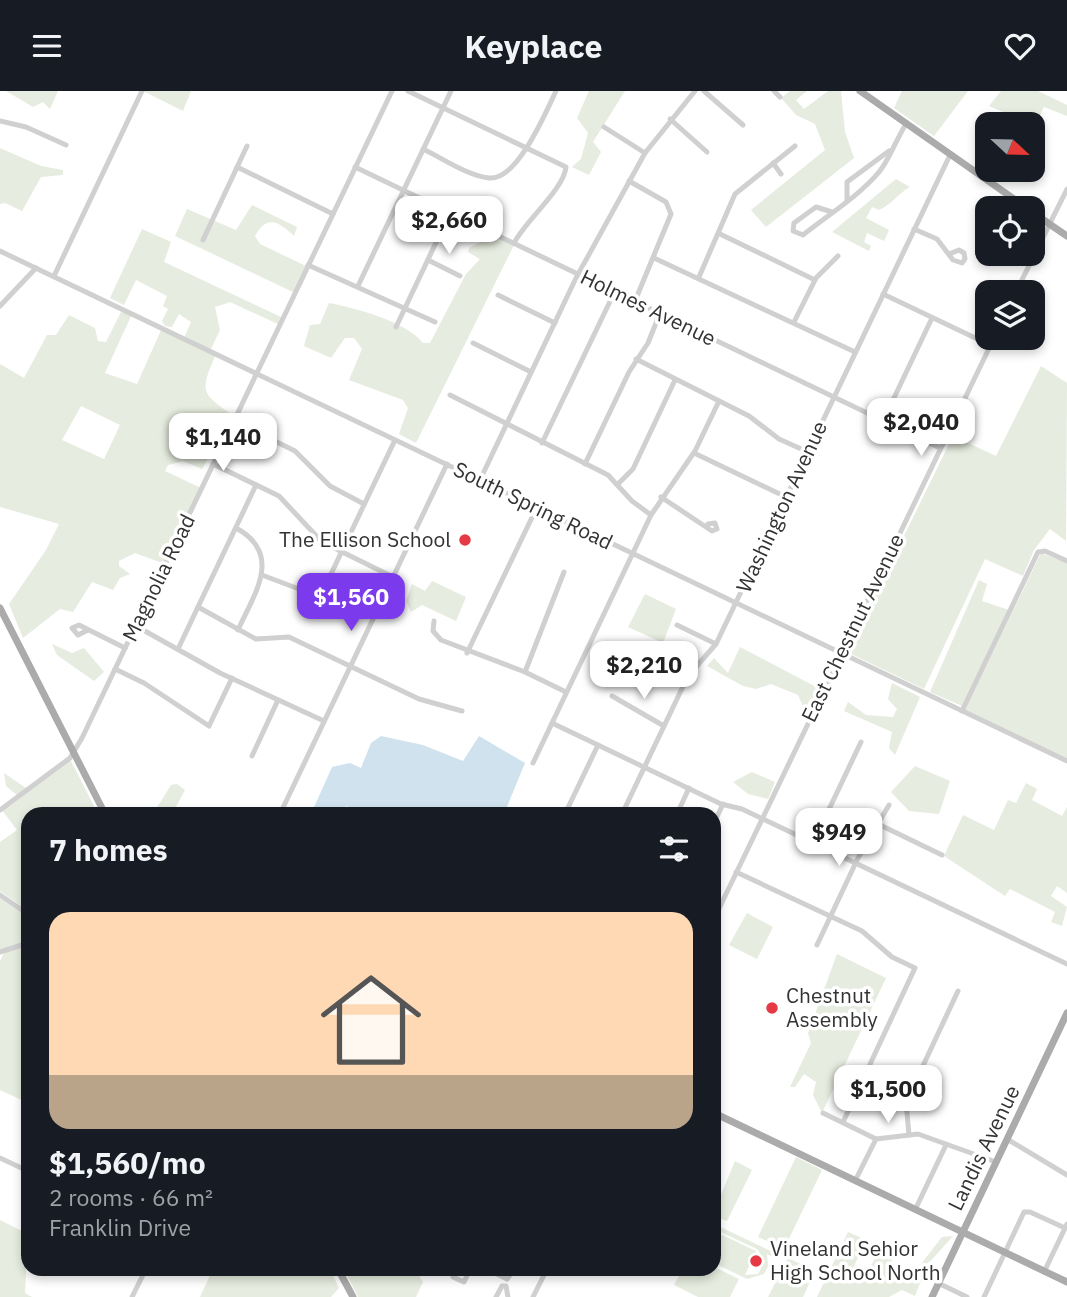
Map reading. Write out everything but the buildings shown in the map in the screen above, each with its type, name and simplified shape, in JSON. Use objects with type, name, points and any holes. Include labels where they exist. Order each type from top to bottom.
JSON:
[{"type":"main road","points":[[864,92],[1010,196]]},
{"type":"main road","points":[[1045,220],[1067,236]]},
{"type":"main road","points":[[0,608],[101,807]]},
{"type":"main road","name":"Landis Avenue","points":[[932,1297],[1067,1013]]},
{"type":"main road","points":[[721,1116],[1067,1282]]},
{"type":"main road","points":[[342,1276],[353,1297]]},
{"type":"street","points":[[54,277],[142,91]]},
{"type":"street","name":"Magnolia Road","points":[[0,810],[74,753],[391,91]]},
{"type":"street","points":[[408,91],[565,166],[565,174],[525,223],[514,243]]},
{"type":"street","points":[[358,286],[451,91]]},
{"type":"street","points":[[423,149],[489,178],[510,171],[556,91]]},
{"type":"street","points":[[480,480],[578,274],[629,181],[645,153],[695,91]]},
{"type":"street","points":[[704,91],[743,125]]},
{"type":"street","points":[[774,91],[780,97]]},
{"type":"street","points":[[670,119],[708,152]]},
{"type":"street","points":[[0,121],[21,125],[66,145]]},
{"type":"street","points":[[832,212],[816,207],[794,223],[793,231],[803,235],[832,212],[881,171],[889,151],[906,124]]},
{"type":"street","points":[[604,127],[645,153]]},
{"type":"street","points":[[203,240],[247,146]]},
{"type":"street","points":[[699,277],[720,234],[735,194],[795,146]]},
{"type":"street","points":[[846,200],[846,182],[889,151]]},
{"type":"street","name":"Washington Avenue","points":[[625,807],[684,684],[716,644],[950,155]]},
{"type":"street","points":[[774,163],[781,174]]},
{"type":"street","points":[[237,167],[333,213]]},
{"type":"street","name":"Holmes Avenue","points":[[355,167],[940,448]]},
{"type":"street","points":[[629,181],[662,198],[670,209],[671,218],[635,301]]},
{"type":"street","points":[[1022,280],[1067,189]]},
{"type":"street","points":[[396,327],[450,213]]},
{"type":"street","points":[[914,229],[937,239],[949,254]]},
{"type":"street","points":[[720,234],[815,280]]},
{"type":"street","name":"South Spring Road","points":[[0,251],[1067,761]]},
{"type":"street","points":[[794,322],[815,280],[838,256]]},
{"type":"street","points":[[654,258],[855,352]]},
{"type":"street","points":[[428,260],[460,276]]},
{"type":"street","points":[[308,265],[435,322]]},
{"type":"street","points":[[0,306],[36,268]]},
{"type":"street","points":[[542,443],[615,291]]},
{"type":"street","points":[[883,294],[975,338]]},
{"type":"street","points":[[498,295],[555,323]]},
{"type":"street","points":[[585,464],[660,313]]},
{"type":"street","points":[[883,421],[932,318]]},
{"type":"street","points":[[473,343],[531,372]]},
{"type":"street","name":"East Chestnut Avenue","points":[[721,904],[988,350]]},
{"type":"street","points":[[636,359],[749,416],[779,439],[808,452]]},
{"type":"street","points":[[618,484],[633,468],[675,380]]},
{"type":"street","points":[[450,395],[585,464],[618,484],[632,501],[651,515]]},
{"type":"street","points":[[534,760],[651,515],[694,453],[719,401]]},
{"type":"street","points":[[234,421],[295,451],[330,487],[364,504]]},
{"type":"street","points":[[320,597],[395,440]]},
{"type":"street","points":[[694,453],[786,496]]},
{"type":"street","points":[[213,464],[279,496],[319,540],[393,577]]},
{"type":"street","points":[[283,807],[447,464]]},
{"type":"street","points":[[178,649],[256,485]]},
{"type":"street","points":[[662,497],[712,531],[716,529],[715,523],[708,524]]},
{"type":"street","points":[[467,653],[537,507]]},
{"type":"street","points":[[236,528],[258,548],[262,575],[238,630]]},
{"type":"street","points":[[962,711],[1038,552],[1045,551],[1067,561]]},
{"type":"street","points":[[525,673],[564,572]]},
{"type":"street","points":[[262,575],[320,597],[338,610]]},
{"type":"street","points":[[198,607],[259,639],[289,638],[434,705],[462,711]]},
{"type":"street","points":[[435,621],[432,628],[438,638],[467,653],[525,673],[566,692]]},
{"type":"street","points":[[677,625],[716,644]]},
{"type":"street","points":[[136,627],[232,678],[324,721]]},
{"type":"street","points":[[88,630],[125,648]]},
{"type":"street","points":[[633,650],[663,675],[684,684]]},
{"type":"street","points":[[115,670],[144,683],[209,726],[232,678]]},
{"type":"street","points":[[612,697],[664,726]]},
{"type":"street","points":[[252,756],[278,700]]},
{"type":"street","points":[[552,723],[723,804],[738,807],[1067,964]]},
{"type":"street","points":[[813,843],[861,741]]},
{"type":"street","points":[[568,807],[598,745]]},
{"type":"street","points":[[680,807],[689,788]]},
{"type":"street","points":[[721,808],[723,804]]},
{"type":"street","points":[[817,945],[855,863],[889,805]]},
{"type":"street","points":[[878,824],[942,855]]},
{"type":"street","points":[[736,872],[862,932],[892,957],[915,968],[842,1122]]},
{"type":"street","points":[[0,895],[21,909]]},
{"type":"street","points":[[0,952],[21,945]]},
{"type":"street","points":[[909,1135],[906,1102],[958,991]]},
{"type":"street","points":[[823,1114],[876,1139],[924,1136],[946,1145],[972,1150],[996,1161]]},
{"type":"street","points":[[855,1181],[876,1139]]},
{"type":"street","points":[[1007,1139],[1067,1175]]},
{"type":"street","points":[[915,1210],[946,1145]]},
{"type":"street","points":[[0,1158],[21,1168]]},
{"type":"street","points":[[984,1297],[1026,1211],[1066,1226],[1044,1272]]},
{"type":"street","points":[[132,1297],[142,1276]]},
{"type":"street","points":[[454,1276],[464,1282],[467,1276]]},
{"type":"street","points":[[499,1276],[507,1280]]},
{"type":"street","points":[[503,1276],[507,1280],[508,1297]]},
{"type":"street","points":[[496,1297],[510,1276]]},
{"type":"street","points":[[533,1297],[544,1276]]},
{"type":"street","points":[[938,1283],[967,1297]]},
{"type":"shaded area","points":[[6,91],[58,91],[50,109],[43,102],[33,107]]},
{"type":"shaded area","points":[[143,91],[191,91],[183,111]]},
{"type":"shaded area","points":[[589,91],[625,91],[593,142],[601,152],[589,175],[572,167],[581,159],[588,133],[577,118]]},
{"type":"shaded area","points":[[790,91],[807,91],[796,100],[804,109],[828,91],[841,91],[845,132],[854,158],[766,227],[751,210],[825,150],[815,124],[796,115],[781,98]]},
{"type":"shaded area","points":[[902,91],[968,91],[934,136],[894,108]]},
{"type":"shaded area","points":[[1001,91],[1038,91],[1067,105],[1067,116],[1044,107],[1042,112],[1003,112],[989,106]]},
{"type":"shaded area","points":[[0,148],[41,166],[63,170],[63,175],[41,177],[22,211],[5,203],[0,204]]},
{"type":"shaded area","points":[[896,179],[910,187],[884,208],[879,210],[872,207],[866,218],[889,230],[884,241],[867,233],[864,242],[871,246],[869,251],[832,232]]},
{"type":"shaded area","points":[[252,205],[297,227],[294,236],[278,224],[269,223],[255,236],[260,244],[308,267],[295,293],[175,236],[187,209],[236,230]]},
{"type":"shaded area","points":[[142,229],[171,242],[164,262],[283,318],[280,325],[230,302],[215,307],[220,330],[210,351],[216,354],[207,376],[206,390],[214,401],[233,415],[202,469],[183,461],[168,465],[165,471],[201,488],[165,564],[135,553],[119,561],[119,566],[130,574],[120,578],[113,590],[92,582],[73,612],[60,609],[23,638],[9,604],[46,550],[59,524],[0,507],[0,364],[24,378],[47,335],[56,335],[69,315],[95,328],[98,341],[106,342],[121,312],[132,314],[105,373],[137,384],[162,328],[184,338],[191,322],[179,314],[172,327],[165,326],[162,321],[168,309],[163,306],[167,296],[136,280],[124,305],[110,298]],"holes":[[[81,406],[120,425],[104,459],[62,440]]]},
{"type":"shaded area","points":[[487,229],[515,243],[416,443],[399,434],[408,408],[403,400],[349,380],[362,349],[354,338],[345,338],[331,358],[304,346],[310,325],[320,324],[329,303],[393,322],[423,343],[430,343],[466,274],[480,259],[468,252],[469,248],[480,242]]},
{"type":"shaded area","points":[[1041,366],[1067,383],[1066,541],[1050,529],[1034,550],[1023,576],[985,559],[924,689],[847,652],[953,436],[996,456]]},
{"type":"shaded area","points":[[1041,553],[1067,563],[1067,759],[965,710]]},
{"type":"shaded area","points":[[979,580],[987,584],[982,601],[1009,610],[962,706],[930,692]]},
{"type":"shaded area","points":[[432,581],[466,597],[456,621],[422,605],[411,612],[406,601],[412,584],[425,591]]},
{"type":"shaded area","points":[[645,594],[676,609],[663,643],[628,627]]},
{"type":"shaded area","points":[[52,644],[72,653],[84,648],[104,672],[94,681],[57,655]]},
{"type":"shaded area","points":[[740,647],[820,689],[806,713],[798,695],[771,684],[756,689],[743,686],[707,666],[714,658],[728,673]]},
{"type":"shaded area","points":[[892,683],[920,697],[895,755],[889,748],[892,732],[844,711],[848,702],[866,715],[893,717],[897,709],[888,699]]},
{"type":"shaded area","points":[[70,759],[94,807],[21,807],[21,1100],[0,1090],[0,961],[6,949],[0,950],[0,898],[17,909],[20,905],[0,891],[0,842],[17,830],[1,809],[18,796],[6,786],[4,773],[26,788]]},
{"type":"shaded area","points":[[915,766],[950,781],[939,814],[909,811],[891,792]]},
{"type":"shaded area","points":[[752,772],[775,782],[768,799],[748,794],[733,782]]},
{"type":"shaded area","points":[[1026,783],[1037,789],[1032,800],[1062,816],[1067,807],[1067,893],[1057,886],[1051,896],[1067,907],[1062,926],[1051,922],[1055,912],[1010,889],[1005,896],[944,856],[963,815],[994,830],[1008,800],[1016,803]]},
{"type":"shaded area","points":[[177,784],[185,790],[176,807],[157,807],[171,785]]},
{"type":"shaded area","points":[[747,913],[773,927],[757,959],[729,945]]},
{"type":"shaded area","points":[[837,954],[886,978],[822,1113],[813,1095],[816,1082],[804,1074],[795,1087],[790,1087],[811,1043],[808,1033]]},
{"type":"shaded area","points":[[796,1157],[822,1170],[784,1249],[758,1237]]},
{"type":"shaded area","points":[[735,1161],[752,1170],[727,1221],[721,1219],[721,1195]]},
{"type":"shaded area","points":[[0,1220],[21,1230],[21,1276],[26,1276],[25,1293],[32,1297],[0,1297]]},
{"type":"shaded area","points":[[721,1227],[777,1254],[775,1258],[767,1254],[768,1266],[764,1274],[747,1279],[721,1266],[721,1234],[756,1251],[745,1275],[758,1274],[765,1261],[757,1249],[721,1232]]},
{"type":"shaded area","points":[[848,1232],[866,1240],[854,1266],[870,1268],[881,1246],[894,1254],[888,1271],[908,1281],[942,1237],[953,1236],[927,1265],[915,1296],[902,1290],[889,1297],[817,1297]]},
{"type":"shaded area","points":[[788,1258],[815,1271],[803,1297],[768,1297]]},
{"type":"shaded area","points":[[721,1270],[739,1279],[730,1297],[698,1297],[674,1285],[679,1276],[721,1276]]},
{"type":"shaded area","points":[[210,1276],[333,1276],[339,1288],[331,1297],[200,1297]]},
{"type":"shaded area","points":[[348,1276],[419,1276],[423,1282],[416,1297],[358,1297]]},
{"type":"water","points":[[381,736],[423,745],[463,761],[479,736],[525,763],[507,807],[314,807],[332,767],[350,763],[361,768],[371,743]]},
{"type":"place","name":"The Ellison School","points":[[465,540]]},
{"type":"place","name":"Chestnut Assembly","points":[[772,1008]]},
{"type":"place","name":"Vineland Sehior High School North","points":[[756,1261]]}]
